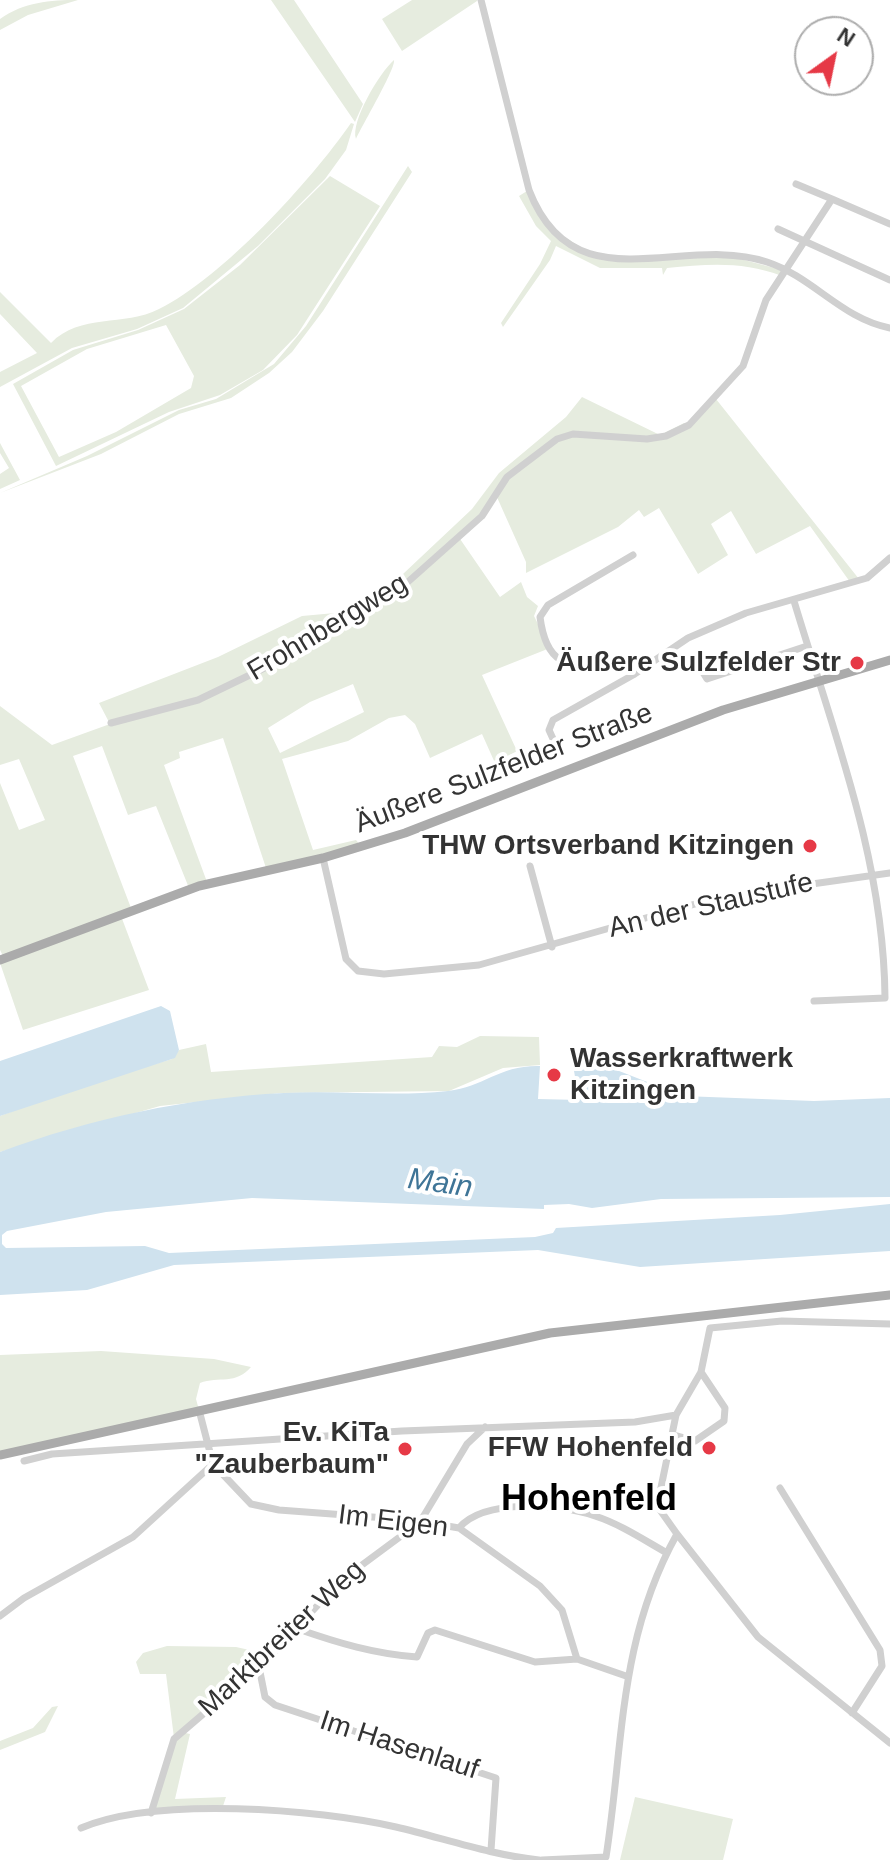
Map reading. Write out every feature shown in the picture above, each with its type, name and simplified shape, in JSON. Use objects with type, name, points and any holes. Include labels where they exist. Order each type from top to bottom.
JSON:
[{"type":"main road","name":"Äußere Sulzfelder Straße","points":[[0,960],[222,879],[323,858],[456,815],[723,710],[890,660]]},
{"type":"main road","points":[[0,1455],[550,1333],[890,1295]]},
{"type":"street","points":[[481,0],[529,190],[540,213],[558,235],[587,253],[613,260],[722,254],[762,260],[788,271],[848,313],[890,328]]},
{"type":"street","points":[[796,184],[890,224]]},
{"type":"street","name":"Frohnbergweg","points":[[111,723],[198,700],[281,660],[332,625],[391,597],[482,516],[507,477],[557,439],[573,434],[647,439],[666,436],[689,425],[743,366],[766,300],[788,271],[832,199]]},
{"type":"street","points":[[778,229],[890,280]]},
{"type":"street","points":[[633,555],[548,605],[540,617],[556,656],[566,664],[593,667],[616,662],[640,670]]},
{"type":"street","points":[[554,741],[549,730],[553,720],[640,670],[688,638],[746,613],[867,578],[890,558]]},
{"type":"street","points":[[794,601],[816,682],[857,804],[872,873],[885,968],[885,998],[814,1001]]},
{"type":"street","points":[[694,658],[707,679],[807,646]]},
{"type":"street","name":"An der Staustufe","points":[[323,858],[343,953],[358,971],[384,974],[442,969],[552,947],[616,924],[720,897],[872,873],[890,873]]},
{"type":"street","points":[[530,866],[552,947]]},
{"type":"street","points":[[890,1324],[782,1321],[710,1328],[701,1372],[676,1415],[659,1497],[660,1510],[758,1637],[890,1743]]},
{"type":"street","points":[[673,1435],[695,1441],[724,1421],[725,1408],[701,1372]]},
{"type":"street","points":[[0,1616],[24,1598],[133,1537],[213,1464],[199,1410]]},
{"type":"street","points":[[24,1461],[52,1454],[485,1427],[635,1422],[676,1415]]},
{"type":"street","name":"Marktbreiter Weg","points":[[151,1813],[174,1739],[259,1667],[339,1582],[420,1522],[467,1444],[485,1427]]},
{"type":"street","name":"Im Eigen","points":[[213,1464],[251,1504],[279,1510],[459,1528],[540,1586],[562,1610],[577,1659]]},
{"type":"street","points":[[780,1488],[880,1650],[882,1666],[852,1713]]},
{"type":"street","points":[[459,1528],[477,1516],[519,1505],[546,1508],[595,1515],[667,1553]]},
{"type":"street","points":[[81,1828],[151,1813],[239,1809],[307,1813],[393,1826],[540,1860],[606,1857],[616,1791],[626,1676],[636,1636],[677,1534]]},
{"type":"street","points":[[298,1629],[345,1646],[417,1657],[428,1633],[435,1630],[535,1662],[577,1659],[626,1676]]},
{"type":"street","name":"Im Hasenlauf","points":[[259,1667],[265,1697],[275,1705],[496,1778],[491,1850]]},
{"type":"shaded area","points":[[78,0],[28,15],[0,30],[0,19],[18,9],[47,2]]},
{"type":"shaded area","points":[[271,0],[294,0],[363,104],[355,122]]},
{"type":"shaded area","points":[[412,0],[477,1],[402,51],[382,19]]},
{"type":"shaded area","points":[[394,60],[385,85],[356,139],[357,121],[368,98]]},
{"type":"shaded area","points":[[351,123],[354,124],[346,150],[325,179],[258,246],[183,308],[137,329],[72,348],[0,387],[0,372],[37,353],[0,314],[0,292],[51,343],[75,328],[131,318],[159,309],[210,275],[264,226],[313,172]]},
{"type":"shaded area","points":[[408,166],[412,172],[323,311],[292,352],[269,373],[231,398],[179,414],[101,454],[0,493],[87,456],[179,410],[216,399],[274,364],[306,326]]},
{"type":"shaded area","points":[[330,176],[380,206],[297,335],[263,370],[220,395],[169,412],[56,466],[13,384],[73,350],[138,330],[184,309],[240,265]],"holes":[[[166,325],[194,376],[191,388],[116,432],[59,457],[21,386],[87,349]]]},
{"type":"shaded area","points":[[527,191],[546,225],[599,259],[633,262],[729,256],[786,271],[782,276],[753,268],[711,265],[667,268],[663,275],[662,268],[600,268],[556,246],[550,260],[503,327],[501,323],[540,264],[551,241],[536,226],[519,196]]},
{"type":"shaded area","points":[[582,397],[660,435],[688,424],[683,429],[716,399],[859,579],[850,582],[810,526],[756,554],[731,511],[711,524],[728,555],[698,574],[659,508],[644,517],[639,510],[618,527],[526,573],[526,562],[496,495],[507,477],[532,456],[505,478],[482,515],[458,536],[500,597],[521,582],[527,597],[538,606],[534,616],[550,648],[482,675],[517,751],[495,763],[482,734],[430,758],[415,724],[405,715],[389,718],[348,741],[282,759],[313,850],[356,840],[360,845],[266,868],[223,738],[179,752],[180,758],[164,765],[207,882],[189,888],[156,806],[128,815],[102,746],[73,756],[131,908],[3,956],[0,950],[0,783],[19,830],[45,820],[19,759],[0,765],[0,706],[52,745],[110,724],[99,703],[218,657],[302,616],[335,613],[386,590],[472,509],[499,473],[566,417]],"holes":[[[353,684],[364,712],[280,753],[268,728],[310,702]]]},
{"type":"shaded area","points":[[0,443],[20,480],[0,489],[0,474],[9,468],[0,453]]},
{"type":"shaded area","points":[[121,916],[149,990],[23,1030],[0,963]]},
{"type":"shaded area","points":[[480,1036],[539,1037],[540,1065],[503,1068],[449,1091],[281,1093],[160,1106],[0,1152],[0,1116],[72,1089],[172,1059],[179,1050],[206,1044],[211,1072],[432,1057],[439,1046],[457,1047]]},
{"type":"shaded area","points":[[101,1351],[214,1359],[251,1367],[233,1378],[200,1383],[196,1399],[199,1410],[0,1455],[0,1355]]},
{"type":"shaded area","points":[[167,1646],[236,1647],[272,1655],[181,1732],[190,1734],[175,1799],[226,1797],[222,1809],[151,1813],[174,1738],[166,1674],[140,1674],[136,1662],[143,1653]]},
{"type":"shaded area","points":[[58,1706],[45,1732],[0,1750],[0,1741],[33,1728],[52,1707]]},
{"type":"shaded area","points":[[635,1797],[733,1819],[723,1860],[620,1860]]},
{"type":"water","points":[[161,1006],[170,1011],[179,1050],[175,1058],[0,1116],[0,1061]]},
{"type":"water","name":"Main","points":[[573,1065],[614,1069],[683,1096],[814,1101],[890,1098],[890,1197],[661,1199],[592,1208],[569,1204],[544,1205],[544,1209],[252,1198],[106,1212],[7,1231],[2,1235],[2,1244],[6,1248],[145,1246],[169,1253],[535,1237],[553,1233],[556,1228],[780,1215],[890,1204],[890,1251],[640,1267],[538,1250],[174,1265],[87,1290],[0,1295],[0,1152],[69,1129],[175,1105],[284,1093],[448,1091],[526,1067],[540,1066],[538,1099],[579,1100]]},
{"type":"place","name":"Äußere Sulzfelder Str","points":[[857,663]]},
{"type":"place","name":"THW Ortsverband Kitzingen","points":[[810,846]]},
{"type":"place","name":"Wasserkraftwerk Kitzingen","points":[[554,1075]]},
{"type":"place","name":"FFW Hohenfeld","points":[[709,1448]]},
{"type":"place","name":"Ev. KiTa \"Zauberbaum\"","points":[[405,1449]]},
{"type":"district","name":"Hohenfeld","points":[[589,1500]]}]
